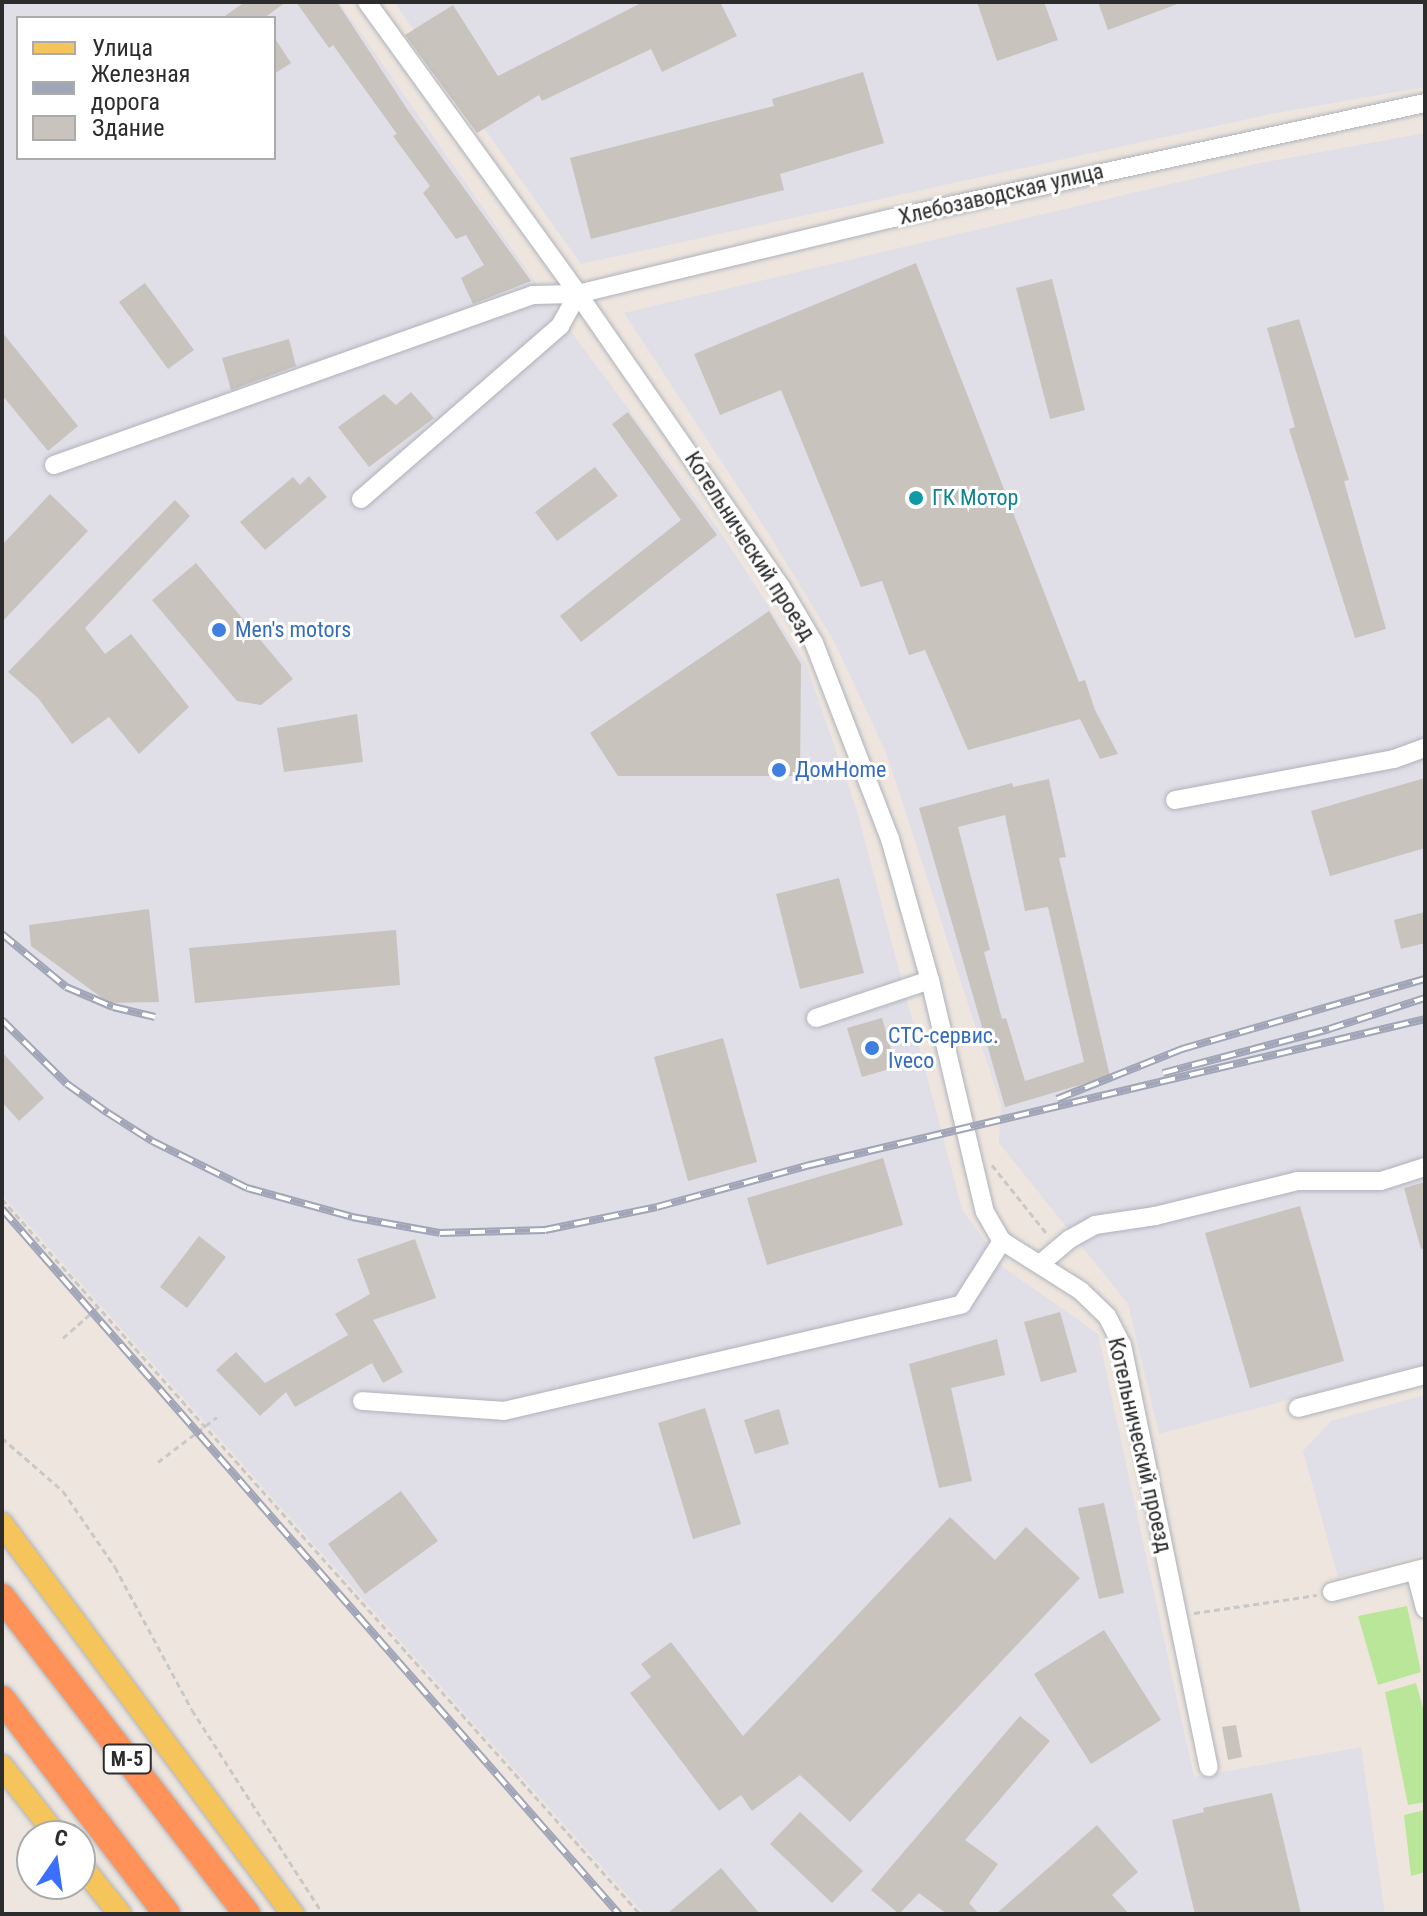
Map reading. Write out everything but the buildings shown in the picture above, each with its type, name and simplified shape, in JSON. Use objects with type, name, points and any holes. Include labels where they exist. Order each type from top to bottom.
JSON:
[{"type":"highway","name":"М-5","points":[[4,1600],[247,1914]]},
{"type":"highway","name":"М-5","points":[[10,1709],[167,1914]]},
{"type":"main road","name":"М-5","points":[[2,1524],[293,1914]]},
{"type":"main road","points":[[2,1766],[44,1820]]},
{"type":"main road","points":[[96,1884],[120,1914]]},
{"type":"street","name":"Котельнический проезд","points":[[367,2],[578,294],[781,587],[814,643],[890,839],[930,980],[985,1212],[1002,1241],[1081,1291],[1107,1316],[1122,1345],[1185,1610],[1209,1767]]},
{"type":"street","name":"Хлебозаводская улица","points":[[54,465],[533,295],[578,294],[889,219],[1425,103]]},
{"type":"street","points":[[361,499],[560,326],[578,294]]},
{"type":"street","points":[[1175,800],[1394,759],[1425,748]]},
{"type":"street","points":[[816,1018],[930,980]]},
{"type":"street","points":[[1040,1264],[1058,1247],[1095,1225],[1155,1216],[1297,1181],[1381,1181],[1425,1167]]},
{"type":"street","points":[[362,1401],[504,1411],[962,1304],[1002,1241]]},
{"type":"street","points":[[1298,1408],[1425,1375]]},
{"type":"street","points":[[1332,1592],[1421,1578],[1425,1609]]},
{"type":"path","points":[[992,1165],[1058,1247]]},
{"type":"path","points":[[2,1199],[640,1914]]},
{"type":"path","points":[[63,1338],[98,1307]]},
{"type":"path","points":[[158,1462],[217,1417]]},
{"type":"path","points":[[2,1438],[63,1491],[115,1567],[192,1710],[323,1914]]},
{"type":"path","points":[[1185,1610],[1199,1612],[1332,1592]]},
{"type":"path","points":[[1185,1610],[1199,1612]]},
{"type":"shaded area","points":[[2,2],[339,2],[554,309],[721,533],[806,664],[857,811],[962,1209],[1003,1267],[1098,1334],[1194,1777],[1361,1747],[1385,1914],[644,1914],[2,1195]]},
{"type":"shaded area","points":[[394,2],[1425,2],[1425,87],[1276,113],[581,264]]},
{"type":"shaded area","points":[[1425,133],[1425,1364],[1159,1434],[1128,1304],[999,1143],[1001,1105],[887,755],[835,643],[767,531],[624,313],[1260,163]]},
{"type":"shaded area","points":[[1425,1395],[1425,1554],[1338,1577],[1303,1451],[1331,1421]]},
{"type":"green space","points":[[1407,1606],[1421,1672],[1378,1685],[1358,1616]]},
{"type":"green space","points":[[1416,1683],[1425,1715],[1425,1802],[1408,1805],[1385,1692]]},
{"type":"green space","points":[[1425,1810],[1425,1872],[1411,1876],[1404,1815]]},
{"type":"railway","points":[[2,934],[66,987],[113,1007],[155,1017]]},
{"type":"railway","points":[[1057,1099],[1182,1049],[1425,979]]},
{"type":"railway","points":[[1163,1073],[1329,1029],[1425,998]]},
{"type":"railway","points":[[2,1020],[67,1084],[108,1113],[152,1141],[247,1188],[352,1217],[440,1233],[545,1230],[657,1207],[810,1165],[1425,1019]]},
{"type":"railway","points":[[2,1209],[619,1914]]},
{"type":"place","name":"ГК Мотор","points":[[916,498]]},
{"type":"place","name":"Men's motors","points":[[219,630]]},
{"type":"place","name":"ДомHome","points":[[779,770]]},
{"type":"place","name":"СТС-сервис. Iveco","points":[[872,1048]]}]
